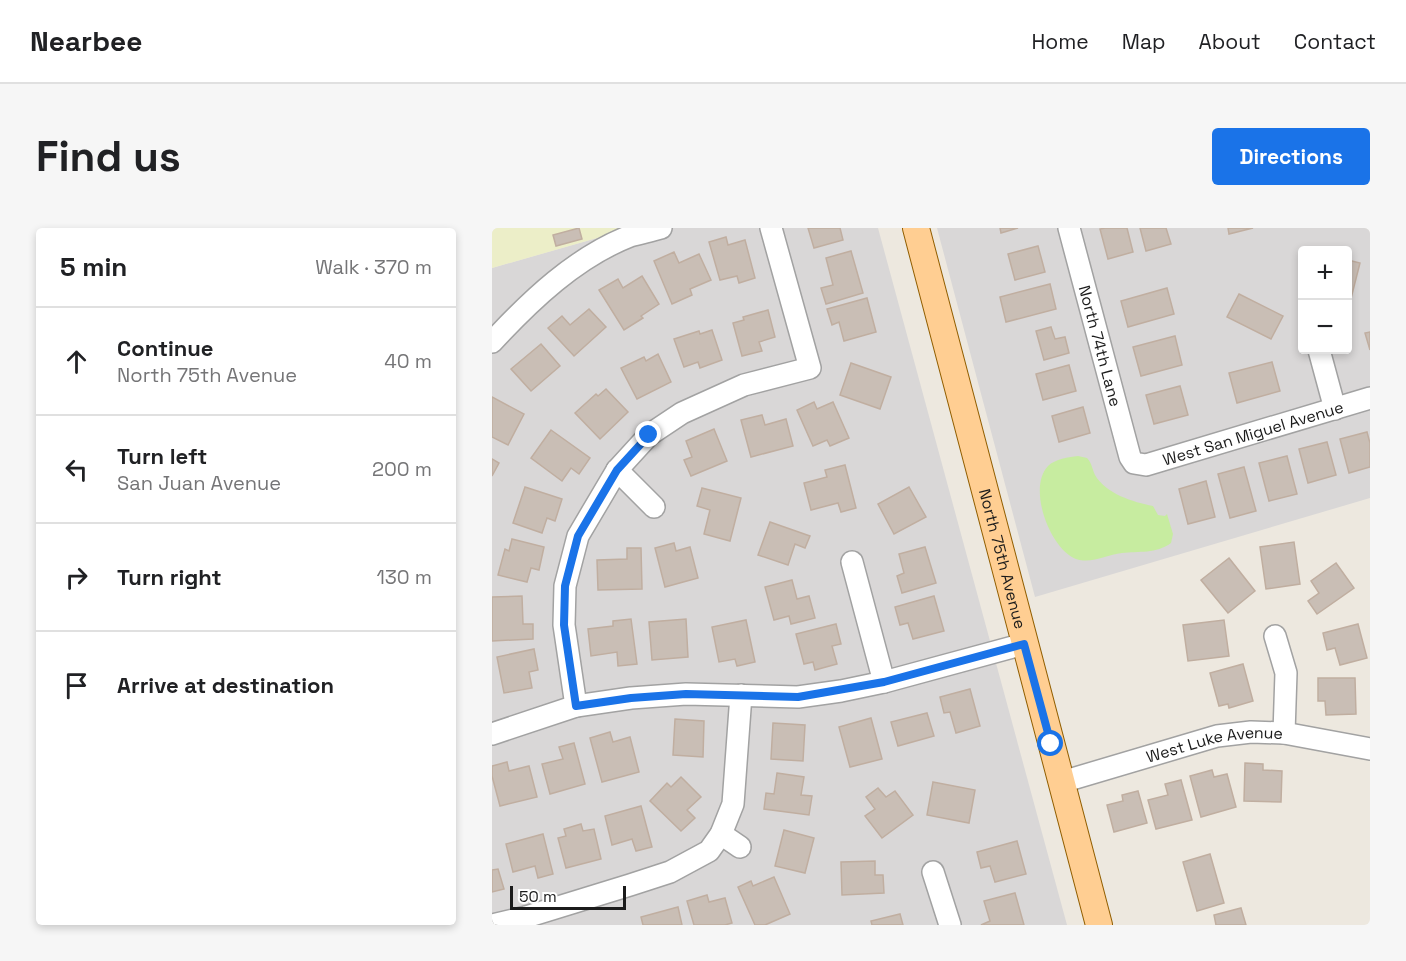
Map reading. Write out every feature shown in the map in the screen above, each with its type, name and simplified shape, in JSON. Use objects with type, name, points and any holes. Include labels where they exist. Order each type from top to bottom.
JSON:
[{"type":"main road","name":"North 75th Avenue","points":[[916,228],[1099,925]]},
{"type":"street","points":[[492,342],[547,287],[591,257],[630,236],[662,228]]},
{"type":"street","points":[[576,706],[564,625],[565,586],[578,536],[617,470],[649,435],[682,413],[744,385],[810,368],[771,228]]},
{"type":"street","name":"North 74th Lane","points":[[1069,228],[1130,457],[1134,463]]},
{"type":"street","points":[[1319,354],[1335,409]]},
{"type":"street","name":"West San Miguel Avenue","points":[[1134,463],[1146,465],[1370,398]]},
{"type":"street","points":[[617,470],[654,507]]},
{"type":"street","points":[[852,562],[884,682]]},
{"type":"street","points":[[1275,636],[1286,673],[1284,733]]},
{"type":"street","points":[[492,734],[576,706],[631,698],[675,694],[798,697],[884,682],[1024,644]]},
{"type":"street","points":[[492,925],[536,914],[670,872],[709,851],[721,834],[733,804],[741,695]]},
{"type":"street","name":"West Luke Avenue","points":[[1062,782],[1217,736],[1251,732],[1284,733],[1370,750]]},
{"type":"street","points":[[721,834],[740,847]]},
{"type":"street","points":[[933,872],[950,925]]},
{"type":"shaded area","points":[[632,228],[878,228],[1067,925],[492,925],[492,268]]},
{"type":"shaded area","points":[[937,228],[1370,228],[1370,498],[1035,597]]},
{"type":"green space","points":[[492,228],[632,228],[492,268]]},
{"type":"green space","points":[[1078,456],[1087,458],[1100,482],[1113,492],[1153,506],[1158,515],[1167,514],[1173,534],[1171,543],[1153,550],[1122,553],[1099,559],[1076,559],[1066,553],[1050,531],[1044,517],[1040,488],[1042,476],[1048,466],[1058,460]]},
{"type":"building","points":[[579,228],[582,239],[556,246],[553,235]]},
{"type":"building","points":[[808,228],[840,228],[843,240],[814,248]]},
{"type":"building","points":[[1000,228],[1018,228],[1001,233]]},
{"type":"building","points":[[1127,228],[1133,252],[1108,259],[1100,229]]},
{"type":"building","points":[[1140,228],[1166,228],[1171,244],[1146,251]]},
{"type":"building","points":[[1228,228],[1253,228],[1229,234]]},
{"type":"building","points":[[726,237],[728,245],[745,240],[755,278],[739,283],[737,276],[720,280],[709,242]]},
{"type":"building","points":[[1038,246],[1045,272],[1015,280],[1008,254]]},
{"type":"building","points":[[851,251],[863,293],[826,304],[821,288],[833,285],[826,258]]},
{"type":"building","points":[[674,252],[679,263],[699,254],[711,280],[690,289],[692,295],[672,304],[654,261]]},
{"type":"building","points":[[1352,261],[1360,263],[1352,294]]},
{"type":"building","points":[[642,276],[659,304],[624,330],[599,290],[618,279],[623,288]]},
{"type":"building","points":[[1050,284],[1056,309],[1006,322],[1000,297]]},
{"type":"building","points":[[1167,288],[1174,314],[1128,327],[1121,301]]},
{"type":"building","points":[[1239,294],[1283,316],[1271,339],[1227,317]]},
{"type":"building","points":[[867,298],[876,332],[844,341],[839,322],[832,325],[827,309]]},
{"type":"building","points":[[589,309],[606,327],[574,356],[548,328],[562,316],[570,325]]},
{"type":"building","points":[[768,310],[775,337],[759,342],[762,351],[742,356],[733,323],[744,320],[743,317]]},
{"type":"building","points":[[1051,327],[1055,339],[1065,337],[1069,353],[1044,360],[1036,331]]},
{"type":"building","points":[[712,330],[722,360],[700,368],[698,362],[684,367],[674,339],[699,331],[700,334]]},
{"type":"building","points":[[1370,332],[1370,350],[1365,333]]},
{"type":"building","points":[[1175,336],[1182,365],[1141,376],[1133,347]]},
{"type":"building","points":[[541,344],[560,366],[531,391],[511,369]]},
{"type":"building","points":[[658,354],[671,382],[637,399],[621,368],[644,357],[646,361]]},
{"type":"building","points":[[1272,362],[1280,391],[1237,403],[1229,373]]},
{"type":"building","points":[[851,363],[891,377],[880,409],[840,395]]},
{"type":"building","points":[[1069,365],[1076,391],[1043,400],[1036,374]]},
{"type":"building","points":[[1180,386],[1188,415],[1154,424],[1146,395]]},
{"type":"building","points":[[606,389],[628,412],[600,439],[575,413],[596,394],[598,396]]},
{"type":"building","points":[[492,397],[524,414],[508,445],[492,437]]},
{"type":"building","points":[[814,402],[817,409],[833,402],[849,438],[830,446],[827,440],[813,446],[797,410]]},
{"type":"building","points":[[1083,407],[1090,433],[1059,442],[1052,416]]},
{"type":"building","points":[[762,415],[765,425],[786,419],[793,446],[751,457],[741,420]]},
{"type":"building","points":[[714,429],[727,461],[691,476],[684,460],[692,457],[686,441]]},
{"type":"building","points":[[551,430],[590,458],[579,474],[571,468],[562,481],[531,458]]},
{"type":"building","points":[[1367,432],[1370,443],[1370,467],[1349,473],[1340,439]]},
{"type":"building","points":[[1327,442],[1336,475],[1308,483],[1299,449]]},
{"type":"building","points":[[1287,456],[1297,494],[1269,501],[1259,463]]},
{"type":"building","points":[[492,459],[499,463],[492,476]]},
{"type":"building","points":[[845,465],[856,508],[841,512],[838,503],[811,510],[804,483],[827,477],[825,470]]},
{"type":"building","points":[[1244,467],[1256,511],[1230,518],[1218,474]]},
{"type":"building","points":[[1206,481],[1215,517],[1188,524],[1179,489]]},
{"type":"building","points":[[525,487],[562,499],[555,521],[547,518],[542,533],[513,523]]},
{"type":"building","points":[[909,487],[926,517],[894,534],[878,504]]},
{"type":"building","points":[[702,488],[741,498],[730,541],[704,534],[710,510],[697,506]]},
{"type":"building","points":[[770,522],[810,536],[805,548],[795,544],[788,565],[758,555]]},
{"type":"building","points":[[512,539],[544,547],[539,570],[531,568],[527,582],[498,575],[505,549],[509,551]]},
{"type":"building","points":[[1294,542],[1300,584],[1266,589],[1260,547]]},
{"type":"building","points":[[674,543],[676,551],[690,547],[698,578],[665,587],[655,548]]},
{"type":"building","points":[[925,547],[936,583],[902,593],[897,576],[904,573],[899,554]]},
{"type":"building","points":[[627,548],[641,548],[642,589],[598,590],[597,560],[627,559]]},
{"type":"building","points":[[1229,558],[1255,591],[1228,613],[1201,580]]},
{"type":"building","points":[[1336,563],[1354,588],[1317,614],[1308,601],[1319,593],[1311,581]]},
{"type":"building","points":[[792,580],[797,599],[809,596],[815,618],[791,624],[789,616],[774,620],[765,587]]},
{"type":"building","points":[[522,596],[523,624],[533,624],[533,639],[492,641],[492,597]]},
{"type":"building","points":[[934,596],[944,631],[913,639],[908,623],[900,625],[895,607]]},
{"type":"building","points":[[631,619],[637,664],[618,666],[617,652],[591,656],[588,629],[613,626],[613,621]]},
{"type":"building","points":[[686,619],[688,657],[652,660],[649,622]]},
{"type":"building","points":[[746,620],[755,662],[737,666],[735,659],[719,662],[712,627]]},
{"type":"building","points":[[1224,620],[1229,656],[1188,661],[1183,625]]},
{"type":"building","points":[[836,624],[841,644],[832,646],[837,664],[815,670],[813,662],[804,664],[796,634]]},
{"type":"building","points":[[1358,624],[1367,658],[1340,665],[1335,648],[1327,650],[1323,633]]},
{"type":"building","points":[[534,649],[538,670],[529,672],[532,688],[504,693],[497,657]]},
{"type":"building","points":[[1243,664],[1253,701],[1229,708],[1228,704],[1219,706],[1210,673]]},
{"type":"building","points":[[1318,678],[1355,678],[1356,714],[1326,715],[1325,701],[1318,701]]},
{"type":"building","points":[[970,689],[980,726],[956,733],[950,712],[944,713],[940,697]]},
{"type":"building","points":[[927,713],[934,736],[898,746],[891,722]]},
{"type":"building","points":[[871,718],[882,759],[850,767],[839,727]]},
{"type":"building","points":[[675,719],[704,721],[703,757],[673,755]]},
{"type":"building","points":[[773,723],[805,725],[803,761],[771,759]]},
{"type":"building","points":[[610,732],[613,742],[630,737],[639,772],[602,782],[590,738]]},
{"type":"building","points":[[574,743],[585,784],[550,794],[542,764],[563,759],[559,747]]},
{"type":"building","points":[[507,762],[509,771],[529,766],[537,797],[500,806],[492,776],[492,766]]},
{"type":"building","points":[[1245,763],[1263,764],[1263,770],[1282,771],[1281,802],[1244,801]]},
{"type":"building","points":[[1212,770],[1214,777],[1227,774],[1236,807],[1201,817],[1190,776]]},
{"type":"building","points":[[777,773],[804,777],[801,795],[812,796],[809,815],[764,809],[766,793],[774,794]]},
{"type":"building","points":[[681,777],[701,797],[687,810],[695,818],[681,831],[650,801],[667,783],[671,787]]},
{"type":"building","points":[[1181,780],[1192,820],[1156,829],[1148,800],[1168,795],[1165,784]]},
{"type":"building","points":[[933,782],[975,790],[969,823],[927,815]]},
{"type":"building","points":[[878,788],[886,797],[895,791],[913,815],[882,838],[865,816],[875,809],[866,797]]},
{"type":"building","points":[[1138,791],[1147,823],[1114,832],[1107,805],[1123,801],[1122,795]]},
{"type":"building","points":[[641,806],[652,847],[636,851],[632,839],[612,845],[605,816]]},
{"type":"building","points":[[581,824],[583,831],[594,829],[601,859],[566,868],[558,838],[566,836],[564,829]]},
{"type":"building","points":[[784,830],[814,838],[805,873],[775,866]]},
{"type":"building","points":[[543,834],[553,874],[538,878],[535,866],[513,872],[506,844]]},
{"type":"building","points":[[1017,841],[1026,874],[995,882],[990,866],[981,868],[977,852]]},
{"type":"building","points":[[1210,854],[1224,903],[1197,911],[1183,862]]},
{"type":"building","points":[[875,861],[875,875],[883,875],[884,893],[842,895],[841,862]]},
{"type":"building","points":[[498,869],[504,889],[492,892],[492,870]]},
{"type":"building","points":[[774,877],[790,914],[765,925],[755,925],[738,887],[751,881],[753,886]]},
{"type":"building","points":[[1015,893],[1024,925],[981,925],[990,921],[984,901]]},
{"type":"building","points":[[707,895],[709,902],[725,898],[732,923],[694,925],[687,901]]},
{"type":"building","points":[[678,907],[682,925],[643,925],[641,917]]},
{"type":"building","points":[[1241,908],[1246,925],[1216,925],[1214,915]]},
{"type":"building","points":[[900,914],[903,925],[872,925],[871,921]]},
{"type":"route","points":[[649,435],[617,470],[578,536],[565,586],[564,625],[576,706],[631,698],[686,694],[798,697],[884,682],[1024,644],[1051,744]]}]
